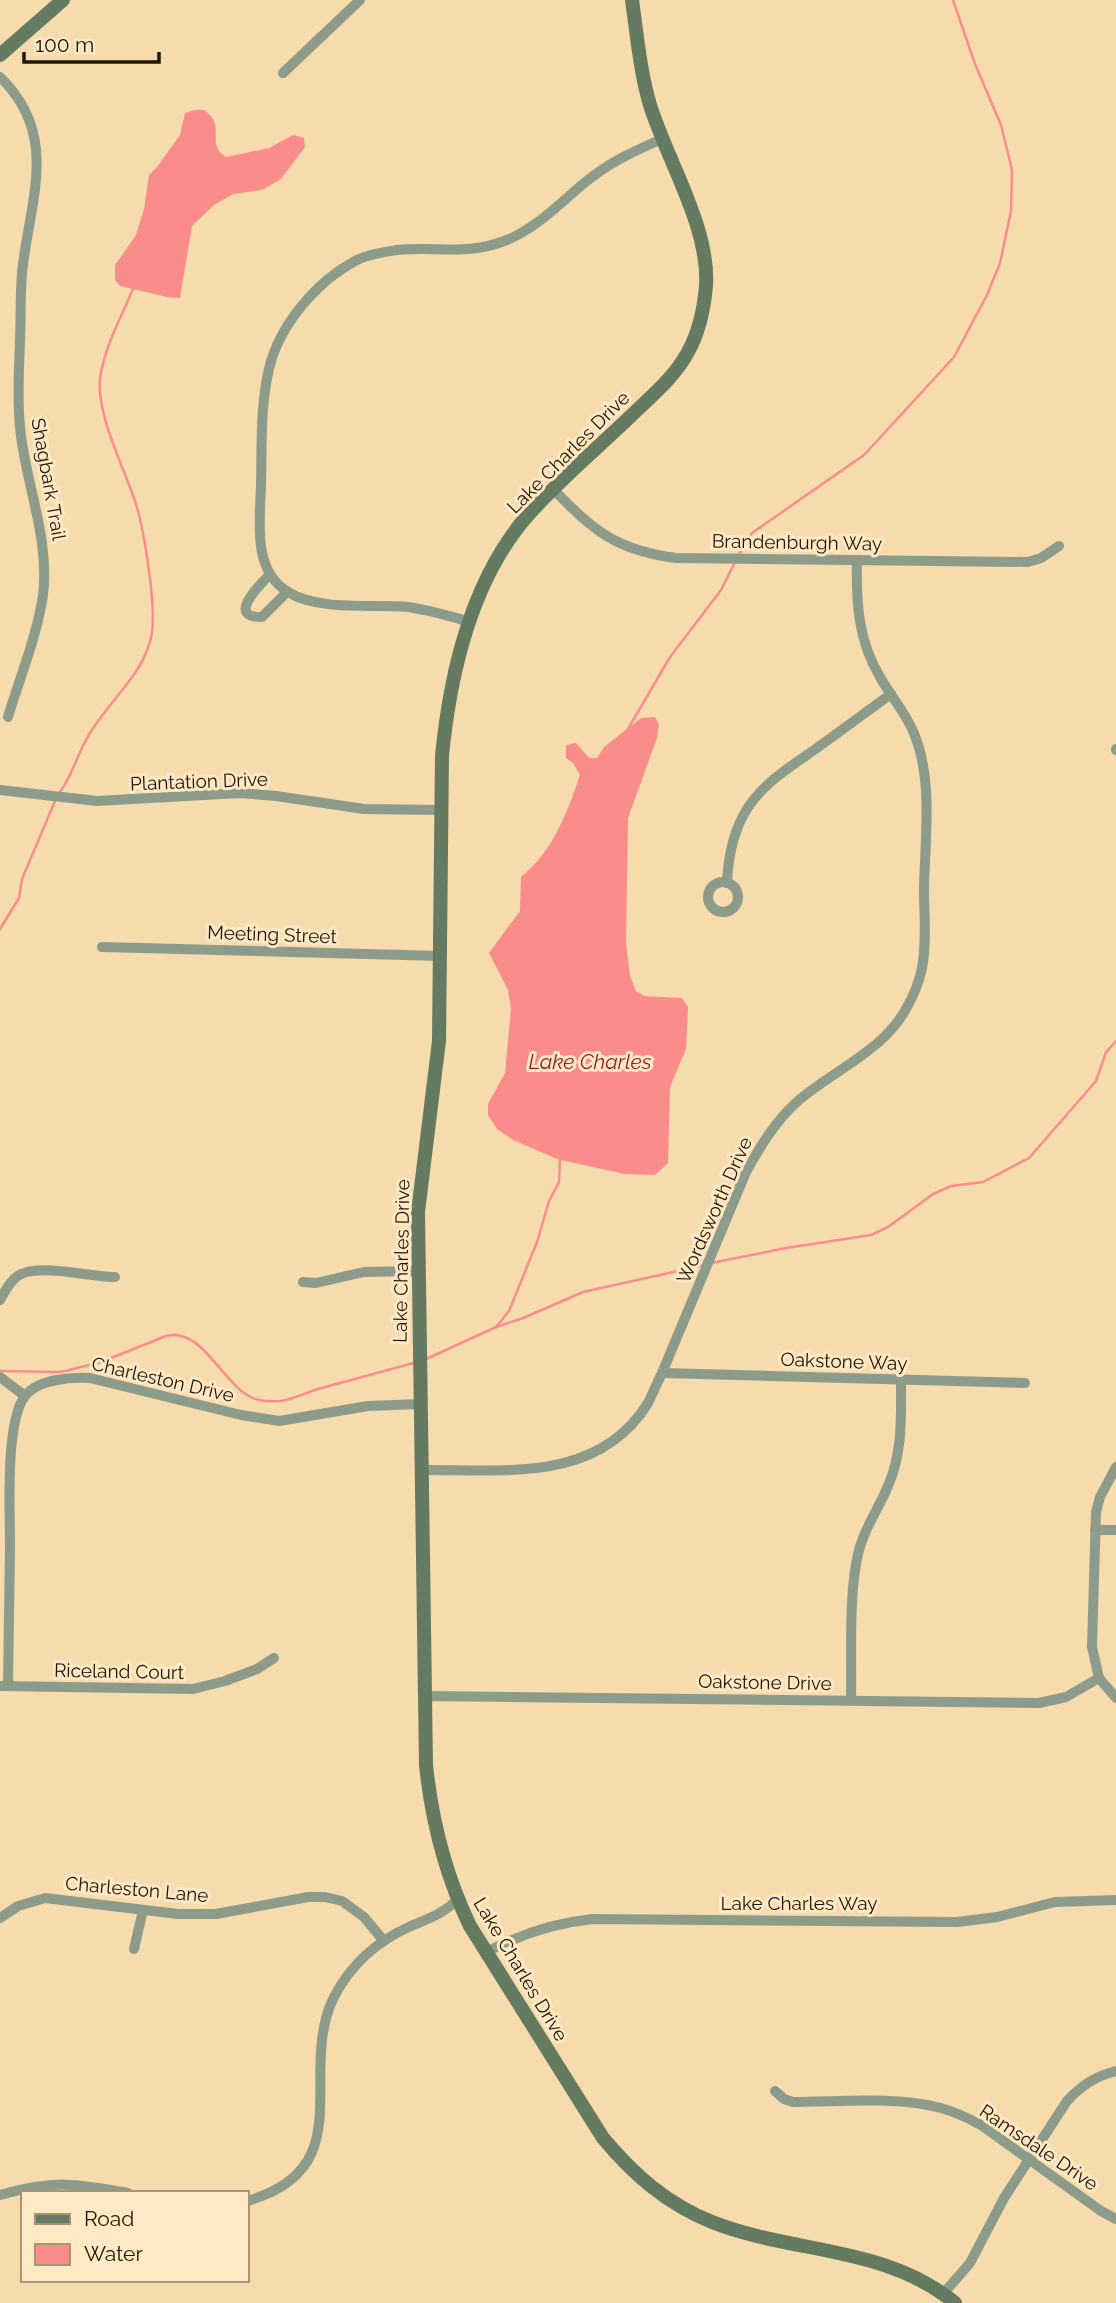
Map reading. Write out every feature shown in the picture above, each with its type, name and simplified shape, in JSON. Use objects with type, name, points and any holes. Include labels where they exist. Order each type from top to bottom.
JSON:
[{"type":"street","points":[[0,55],[63,0]]},
{"type":"street","points":[[284,73],[360,0]]},
{"type":"street","name":"Lake Charles Drive","points":[[632,0],[649,103],[703,249],[706,285],[699,324],[687,353],[668,381],[553,489],[527,516],[502,550],[484,585],[470,622],[454,673],[446,714],[442,756],[439,1041],[418,1212],[426,1766],[430,1807],[441,1855],[457,1900],[485,1953],[603,2138],[627,2166],[654,2190],[685,2210],[715,2223],[883,2263],[915,2276],[949,2298]]},
{"type":"street","name":"Shagbark Trail","points":[[0,77],[22,106],[33,131],[38,159],[37,186],[26,238],[22,276],[18,402],[23,452],[41,535],[45,570],[38,620],[8,717]]},
{"type":"street","points":[[470,622],[408,607],[312,602],[287,592],[270,574],[263,559],[260,542],[263,411],[269,366],[295,315],[316,291],[343,268],[374,254],[400,250],[466,251],[509,239],[541,220],[606,166],[662,139]]},
{"type":"street","name":"Brandenburgh Way","points":[[553,489],[600,533],[647,554],[676,558],[1028,562],[1041,558],[1059,546]]},
{"type":"street","name":"Wordsworth Drive","points":[[421,1470],[538,1468],[580,1459],[608,1444],[630,1425],[648,1403],[746,1172],[763,1141],[800,1099],[889,1032],[906,1010],[918,985],[924,950],[925,777],[915,735],[905,714],[873,665],[861,633],[856,599],[857,560]]},
{"type":"street","points":[[270,574],[247,600],[248,613],[254,617],[262,617],[287,592]]},
{"type":"street","points":[[727,883],[734,834],[744,813],[758,794],[776,777],[891,694]]},
{"type":"street","name":"Plantation Drive","points":[[0,790],[97,801],[240,793],[364,809],[441,810]]},
{"type":"street","name":"Meeting Street","points":[[102,947],[440,956]]},
{"type":"street","points":[[0,1300],[11,1282],[22,1274],[43,1270],[115,1277]]},
{"type":"street","points":[[303,1282],[316,1283],[364,1272],[418,1272]]},
{"type":"street","name":"Oakstone Way","points":[[662,1373],[1025,1383]]},
{"type":"street","points":[[0,1377],[24,1396],[14,1428],[11,1468],[4,1686]]},
{"type":"street","name":"Charleston Drive","points":[[24,1396],[51,1381],[70,1377],[117,1383],[242,1415],[279,1421],[368,1406],[420,1404]]},
{"type":"street","points":[[851,1700],[855,1567],[864,1533],[888,1486],[897,1461],[901,1434],[901,1380]]},
{"type":"street","points":[[1116,1467],[1100,1497],[1095,1530],[1092,1647],[1099,1678],[1116,1698]]},
{"type":"street","points":[[1095,1530],[1116,1530]]},
{"type":"street","name":"Riceland Court","points":[[4,1686],[193,1689],[257,1669],[274,1658]]},
{"type":"street","name":"Oakstone Drive","points":[[425,1696],[1040,1703],[1066,1697],[1099,1678]]},
{"type":"street","name":"Charleston Lane","points":[[0,1918],[18,1906],[45,1898],[178,1914],[216,1914],[308,1897],[325,1897],[342,1901],[364,1917],[383,1940]]},
{"type":"street","points":[[248,2201],[282,2188],[299,2172],[309,2157],[319,2127],[322,2035],[334,1998],[359,1960],[383,1940],[444,1913],[457,1900]]},
{"type":"street","name":"Lake Charles Way","points":[[485,1953],[538,1928],[593,1919],[957,1922],[998,1917],[1055,1902],[1116,1900]]},
{"type":"street","points":[[134,1949],[143,1910]]},
{"type":"street","points":[[949,2298],[1004,2197],[1067,2101],[1098,2076],[1116,2071]]},
{"type":"street","name":"Ramsdale Drive","points":[[775,2091],[784,2099],[793,2102],[902,2102],[940,2108],[981,2125],[1101,2211],[1116,2218]]},
{"type":"street","points":[[0,2195],[31,2186],[60,2183],[114,2191]]},
{"type":"water","points":[[204,110],[212,118],[216,144],[226,157],[269,148],[293,135],[304,138],[305,147],[281,179],[262,190],[233,194],[214,205],[192,226],[180,298],[120,286],[115,280],[115,265],[136,235],[144,209],[149,175],[180,135],[185,113]]},
{"type":"water","name":"Lake Charles","points":[[655,717],[659,725],[657,738],[628,818],[626,943],[630,976],[636,991],[644,996],[682,998],[688,1007],[686,1049],[670,1087],[668,1163],[655,1175],[624,1174],[557,1159],[513,1140],[497,1129],[488,1115],[488,1104],[505,1073],[511,1009],[508,990],[489,953],[520,911],[521,877],[550,844],[575,789],[580,775],[573,763],[566,758],[566,745],[576,743],[589,758],[597,758],[604,747],[641,718]]},
{"type":"waterway","points":[[738,556],[752,533],[864,455],[954,357],[987,295],[1000,263],[1011,211],[1012,170],[1001,125],[975,64],[953,0]]},
{"type":"waterway","points":[[60,792],[94,726],[142,662],[152,632],[151,586],[142,529],[135,501],[106,424],[100,393],[105,356],[133,289]]},
{"type":"waterway","points":[[628,729],[670,657],[721,590],[735,562]]},
{"type":"waterway","points":[[0,929],[19,898],[22,879],[55,801]]},
{"type":"waterway","points":[[711,1263],[871,1235],[888,1227],[933,1194],[951,1186],[983,1182],[1029,1158],[1096,1081],[1106,1052],[1116,1041]]},
{"type":"waterway","points":[[496,1327],[509,1311],[537,1242],[549,1201],[559,1182],[560,1159]]},
{"type":"waterway","points":[[424,1360],[583,1292],[705,1265]]},
{"type":"waterway","points":[[0,1371],[61,1372],[101,1362],[166,1336],[180,1336],[204,1350],[247,1395],[259,1400],[277,1401],[414,1363]]}]
